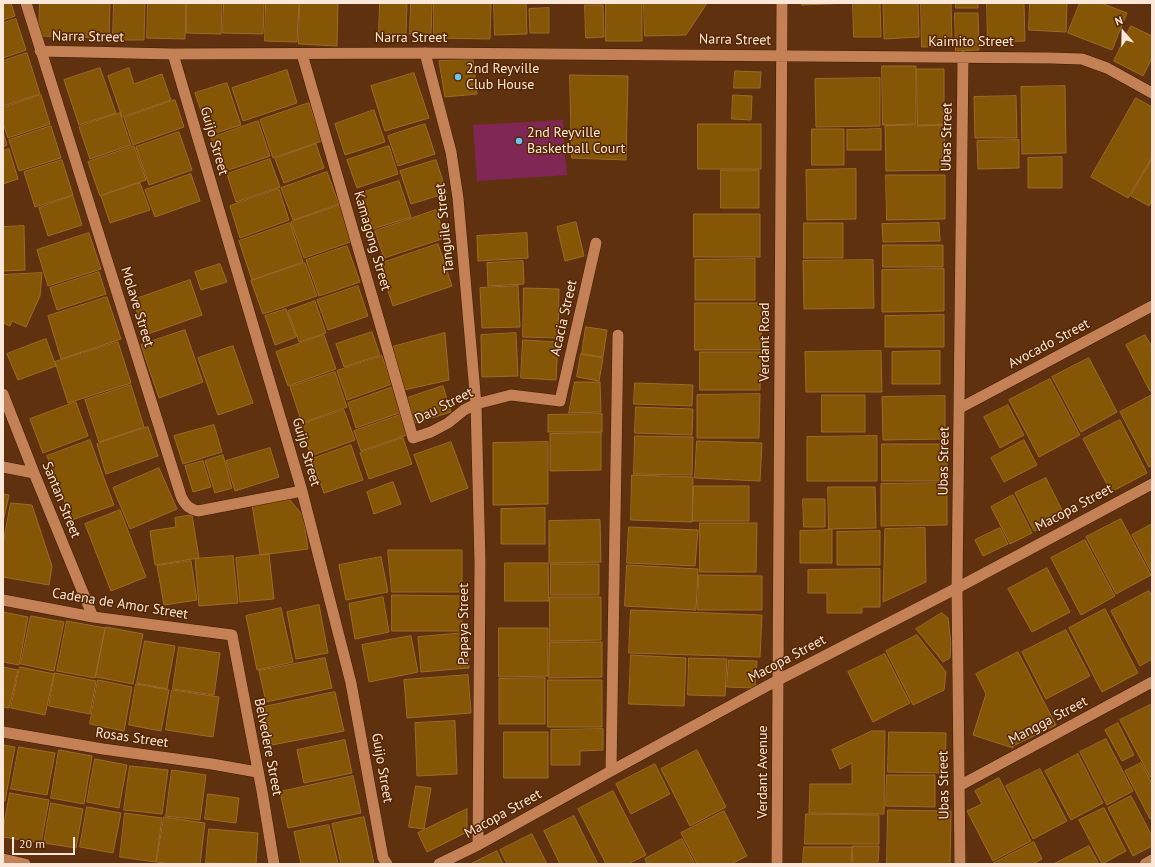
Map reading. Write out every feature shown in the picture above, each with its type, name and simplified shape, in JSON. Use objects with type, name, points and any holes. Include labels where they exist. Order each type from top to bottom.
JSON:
[{"type":"street","name":"Molave Street","points":[[26,3],[183,502],[192,510],[198,511],[302,491]]},
{"type":"street","name":"Verdant Road","points":[[778,680],[782,3]]},
{"type":"street","name":"Narra Street","points":[[40,51],[173,54],[425,52],[782,56]]},
{"type":"street","name":"Tanguile Street","points":[[425,52],[451,152],[456,183],[476,404]]},
{"type":"street","name":"Guijo Street","points":[[173,54],[302,491],[351,682],[384,858],[387,864]]},
{"type":"street","name":"Kamagong Street","points":[[302,54],[413,438]]},
{"type":"street","name":"Kaimito Street","points":[[782,56],[1082,59],[1107,68],[1152,93]]},
{"type":"street","name":"Ubas Street","points":[[960,864],[957,588],[963,58]]},
{"type":"street","name":"Acacia Street","points":[[560,401],[596,242]]},
{"type":"street","name":"Avocado Street","points":[[960,408],[1152,306]]},
{"type":"street","points":[[610,771],[618,335]]},
{"type":"street","name":"Santan Street","points":[[3,394],[93,617]]},
{"type":"street","name":"Dau Street","points":[[413,438],[437,429],[448,423],[464,410],[476,404],[512,395],[560,401]]},
{"type":"street","name":"Papaya Street","points":[[476,404],[480,562],[478,845]]},
{"type":"street","points":[[3,467],[34,473]]},
{"type":"street","name":"Macopa Street","points":[[439,864],[478,845],[610,771],[778,680],[957,588],[1152,484]]},
{"type":"street","name":"Cadena de Amor Street","points":[[3,600],[93,617],[232,635]]},
{"type":"street","name":"Belvedere Street","points":[[232,635],[257,772],[262,790],[274,864]]},
{"type":"street","name":"Verdant Avenue","points":[[776,863],[778,680]]},
{"type":"street","name":"Mangga Street","points":[[959,786],[1152,682]]},
{"type":"street","name":"Rosas Street","points":[[3,732],[103,749],[212,764],[257,772]]},
{"type":"street","points":[[3,860],[25,864]]},
{"type":"street","points":[[1145,864],[1152,860]]},
{"type":"shaded area","name":"2nd Reyville Basketball Court","points":[[563,120],[567,175],[477,181],[473,125]]},
{"type":"building","points":[[3,3],[11,3],[15,16],[3,20]]},
{"type":"building","points":[[40,3],[110,3],[109,38],[39,36]]},
{"type":"building","points":[[114,3],[145,3],[144,40],[113,40]]},
{"type":"building","points":[[148,3],[186,3],[185,39],[147,38]]},
{"type":"building","points":[[187,3],[222,3],[221,34],[187,33]]},
{"type":"building","points":[[224,3],[264,3],[263,34],[223,33]]},
{"type":"building","points":[[266,3],[299,3],[297,42],[265,41]]},
{"type":"building","points":[[300,3],[338,3],[337,46],[299,44]]},
{"type":"building","points":[[380,3],[407,3],[406,34],[379,34]]},
{"type":"building","points":[[411,3],[432,3],[431,34],[410,34]]},
{"type":"building","points":[[434,3],[491,3],[490,39],[434,38]]},
{"type":"building","points":[[494,3],[526,3],[527,34],[495,35]]},
{"type":"building","points":[[606,3],[642,3],[642,41],[606,41]]},
{"type":"building","points":[[644,3],[707,3],[686,35],[645,36]]},
{"type":"building","points":[[802,3],[851,3],[802,5]]},
{"type":"building","points":[[853,3],[880,3],[881,37],[854,37]]},
{"type":"building","points":[[918,3],[919,37],[884,39],[883,4]]},
{"type":"building","points":[[921,3],[951,3],[952,46],[922,47]]},
{"type":"building","points":[[956,3],[978,3],[978,8],[956,8]]},
{"type":"building","points":[[987,3],[1024,3],[1025,41],[988,42]]},
{"type":"building","points":[[1030,3],[1067,3],[1066,32],[1029,30]]},
{"type":"building","points":[[1080,3],[1101,3],[1127,13],[1112,50],[1068,33]]},
{"type":"building","points":[[585,5],[603,5],[604,37],[586,38]]},
{"type":"building","points":[[549,8],[549,33],[530,33],[529,9]]},
{"type":"building","points":[[955,13],[978,13],[979,50],[956,51]]},
{"type":"building","points":[[16,19],[26,50],[3,58],[3,23]]},
{"type":"building","points":[[1131,26],[1152,36],[1152,58],[1143,76],[1114,61]]},
{"type":"building","points":[[27,53],[40,94],[3,106],[3,61]]},
{"type":"building","name":"2nd Reyville Club House","points":[[473,60],[477,94],[445,97],[439,61]]},
{"type":"building","points":[[882,66],[916,66],[916,124],[883,125]]},
{"type":"building","points":[[100,68],[116,113],[79,125],[64,80]]},
{"type":"building","points":[[129,68],[134,84],[162,74],[171,100],[122,117],[108,76]]},
{"type":"building","points":[[917,69],[944,69],[944,125],[918,126]]},
{"type":"building","points":[[287,70],[297,103],[243,121],[232,88]]},
{"type":"building","points":[[735,71],[761,72],[760,88],[734,88]]},
{"type":"building","points":[[414,73],[429,118],[385,131],[371,86]]},
{"type":"building","points":[[570,75],[628,76],[626,160],[572,158]]},
{"type":"building","points":[[880,78],[880,126],[816,127],[815,79]]},
{"type":"building","points":[[227,83],[241,125],[209,135],[195,93]]},
{"type":"building","points":[[1065,86],[1066,153],[1022,154],[1021,87]]},
{"type":"building","points":[[41,95],[50,124],[8,138],[3,123],[3,108]]},
{"type":"building","points":[[733,95],[752,96],[751,120],[732,119]]},
{"type":"building","points":[[1016,96],[1017,138],[975,138],[974,97]]},
{"type":"building","points":[[1136,98],[1152,107],[1152,157],[1128,198],[1091,177]]},
{"type":"building","points":[[175,100],[184,127],[133,145],[124,118]]},
{"type":"building","points":[[309,103],[322,141],[273,158],[260,120]]},
{"type":"building","points":[[374,110],[385,142],[345,155],[335,124]]},
{"type":"building","points":[[120,113],[131,145],[90,159],[79,127]]},
{"type":"building","points":[[258,121],[270,156],[223,172],[211,138]]},
{"type":"building","points":[[425,124],[435,154],[398,166],[388,136]]},
{"type":"building","points":[[698,124],[761,124],[761,169],[698,169]]},
{"type":"building","points":[[944,125],[945,170],[886,171],[885,126]]},
{"type":"building","points":[[51,126],[61,158],[19,171],[9,140]]},
{"type":"building","points":[[812,129],[844,129],[844,165],[812,165]]},
{"type":"building","points":[[881,129],[881,150],[847,150],[847,130]]},
{"type":"building","points":[[3,132],[7,145],[3,147]]},
{"type":"building","points":[[179,132],[192,170],[149,185],[136,147]]},
{"type":"building","points":[[1019,140],[1019,168],[978,169],[977,141]]},
{"type":"building","points":[[316,144],[324,168],[284,183],[275,159]]},
{"type":"building","points":[[134,146],[146,180],[100,196],[88,162]]},
{"type":"building","points":[[389,146],[398,174],[357,188],[347,160]]},
{"type":"building","points":[[9,149],[18,179],[3,184],[3,151]]},
{"type":"building","points":[[1062,157],[1062,188],[1028,188],[1028,158]]},
{"type":"building","points":[[270,159],[280,187],[236,202],[227,174]]},
{"type":"building","points":[[1152,159],[1152,200],[1149,206],[1131,196]]},
{"type":"building","points":[[62,160],[73,195],[35,207],[24,172]]},
{"type":"building","points":[[436,160],[447,193],[411,204],[400,171]]},
{"type":"building","points":[[856,169],[856,219],[807,220],[806,170]]},
{"type":"building","points":[[721,170],[759,170],[759,208],[721,208]]},
{"type":"building","points":[[327,172],[339,204],[293,220],[281,188]]},
{"type":"building","points":[[191,174],[200,201],[155,217],[145,190]]},
{"type":"building","points":[[886,175],[945,175],[945,219],[887,220]]},
{"type":"building","points":[[399,181],[411,217],[373,229],[361,193]]},
{"type":"building","points":[[140,183],[150,210],[110,223],[101,196]]},
{"type":"building","points":[[279,189],[289,220],[240,238],[230,206]]},
{"type":"building","points":[[73,196],[82,225],[48,236],[39,208]]},
{"type":"building","points":[[341,205],[353,241],[304,258],[291,222]]},
{"type":"building","points":[[436,210],[445,238],[384,258],[375,231]]},
{"type":"building","points":[[694,214],[760,214],[760,257],[694,257]]},
{"type":"building","points":[[576,222],[584,256],[565,261],[557,227]]},
{"type":"building","points":[[290,223],[303,262],[252,280],[239,241]]},
{"type":"building","points":[[804,223],[843,223],[843,258],[804,258]]},
{"type":"building","points":[[939,223],[940,241],[883,242],[882,224]]},
{"type":"building","points":[[24,226],[25,270],[3,271],[3,227]]},
{"type":"building","points":[[89,233],[101,269],[48,286],[37,250]]},
{"type":"building","points":[[527,233],[528,258],[478,261],[477,236]]},
{"type":"building","points":[[438,244],[452,286],[393,306],[379,264]]},
{"type":"building","points":[[883,245],[943,245],[943,267],[883,267]]},
{"type":"building","points":[[347,246],[360,282],[319,296],[306,260]]},
{"type":"building","points":[[755,259],[755,300],[695,300],[695,260]]},
{"type":"building","points":[[873,260],[874,308],[804,309],[803,261]]},
{"type":"building","points":[[523,261],[524,284],[488,286],[487,263]]},
{"type":"building","points":[[305,263],[317,296],[263,314],[251,281]]},
{"type":"building","points":[[220,264],[227,282],[201,290],[195,272]]},
{"type":"building","points":[[944,269],[944,311],[882,312],[882,270]]},
{"type":"building","points":[[99,272],[106,294],[57,310],[50,288]]},
{"type":"building","points":[[42,273],[40,296],[26,327],[12,321],[10,326],[3,323],[3,275]]},
{"type":"building","points":[[190,280],[202,315],[145,335],[133,300]]},
{"type":"building","points":[[358,286],[368,316],[328,330],[317,300]]},
{"type":"building","points":[[518,286],[520,327],[482,328],[480,288]]},
{"type":"building","points":[[524,288],[559,289],[558,338],[523,337]]},
{"type":"building","points":[[107,297],[121,339],[61,359],[48,316]]},
{"type":"building","points":[[315,301],[326,333],[299,342],[288,311]]},
{"type":"building","points":[[695,303],[762,303],[761,350],[695,350]]},
{"type":"building","points":[[286,309],[296,337],[275,345],[265,316]]},
{"type":"building","points":[[944,315],[944,347],[885,347],[885,316]]},
{"type":"building","points":[[586,327],[607,330],[603,357],[582,354]]},
{"type":"building","points":[[185,330],[203,382],[159,398],[141,345]]},
{"type":"building","points":[[372,332],[380,355],[344,367],[336,344]]},
{"type":"building","points":[[445,333],[449,380],[404,390],[392,347]]},
{"type":"building","points":[[516,333],[518,376],[482,377],[481,335]]},
{"type":"building","points":[[324,335],[336,369],[288,386],[276,352]]},
{"type":"building","points":[[1145,335],[1152,347],[1152,390],[1150,391],[1126,345]]},
{"type":"building","points":[[46,339],[56,366],[18,380],[7,354]]},
{"type":"building","points":[[523,340],[558,342],[556,380],[521,378]]},
{"type":"building","points":[[118,342],[131,383],[68,403],[55,362]]},
{"type":"building","points":[[233,346],[253,403],[218,415],[198,358]]},
{"type":"building","points":[[881,351],[882,392],[806,392],[805,352]]},
{"type":"building","points":[[940,351],[940,384],[892,384],[892,352]]},
{"type":"building","points":[[700,352],[761,352],[760,390],[700,390]]},
{"type":"building","points":[[581,354],[603,358],[599,381],[577,377]]},
{"type":"building","points":[[382,356],[392,384],[347,400],[337,371]]},
{"type":"building","points":[[1089,358],[1117,412],[1081,432],[1052,377]]},
{"type":"building","points":[[335,372],[347,407],[302,423],[290,387]]},
{"type":"building","points":[[1050,379],[1080,435],[1039,457],[1009,400]]},
{"type":"building","points":[[575,382],[600,382],[601,412],[569,413]]},
{"type":"building","points":[[635,383],[693,385],[692,406],[634,404]]},
{"type":"building","points":[[131,385],[144,427],[99,442],[85,400]]},
{"type":"building","points":[[443,386],[451,412],[415,423],[407,398]]},
{"type":"building","points":[[393,387],[402,412],[356,428],[348,403]]},
{"type":"building","points":[[760,394],[759,438],[697,438],[697,395]]},
{"type":"building","points":[[822,395],[865,395],[865,432],[822,432]]},
{"type":"building","points":[[1152,395],[1152,465],[1149,467],[1120,412]]},
{"type":"building","points":[[945,396],[945,439],[883,440],[882,397]]},
{"type":"building","points":[[76,402],[88,436],[43,453],[30,419]]},
{"type":"building","points":[[1008,405],[1024,435],[1000,448],[984,417]]},
{"type":"building","points":[[636,407],[693,409],[692,435],[635,433]]},
{"type":"building","points":[[344,410],[355,440],[311,456],[300,425]]},
{"type":"building","points":[[602,414],[602,432],[548,432],[548,415]]},
{"type":"building","points":[[400,415],[407,435],[361,451],[354,431]]},
{"type":"building","points":[[1120,420],[1147,473],[1111,492],[1083,439]]},
{"type":"building","points":[[214,425],[222,452],[183,464],[174,436]]},
{"type":"building","points":[[148,427],[158,456],[106,474],[97,444]]},
{"type":"building","points":[[601,433],[601,470],[550,471],[550,434]]},
{"type":"building","points":[[635,436],[693,437],[692,475],[634,474]]},
{"type":"building","points":[[877,436],[877,481],[807,481],[807,437]]},
{"type":"building","points":[[403,438],[412,464],[369,479],[360,453]]},
{"type":"building","points":[[90,440],[114,505],[72,520],[47,456]]},
{"type":"building","points":[[1024,440],[1037,465],[1004,482],[991,458]]},
{"type":"building","points":[[697,441],[762,443],[760,481],[695,478]]},
{"type":"building","points":[[451,442],[468,488],[431,502],[414,455]]},
{"type":"building","points":[[548,442],[548,504],[493,505],[493,443]]},
{"type":"building","points":[[882,444],[947,444],[947,481],[882,481]]},
{"type":"building","points":[[351,445],[363,480],[324,493],[312,459]]},
{"type":"building","points":[[270,448],[279,477],[235,491],[226,461]]},
{"type":"building","points":[[223,455],[232,488],[215,493],[205,461]]},
{"type":"building","points":[[203,461],[211,487],[193,492],[185,466]]},
{"type":"building","points":[[159,468],[177,509],[130,529],[113,488]]},
{"type":"building","points":[[632,475],[693,477],[692,522],[631,520]]},
{"type":"building","points":[[1046,478],[1065,516],[1034,531],[1015,493]]},
{"type":"building","points":[[393,482],[401,504],[374,514],[367,492]]},
{"type":"building","points":[[947,483],[947,525],[881,526],[881,484]]},
{"type":"building","points":[[694,486],[749,486],[749,521],[693,521]]},
{"type":"building","points":[[828,487],[875,487],[876,528],[829,529]]},
{"type":"building","points":[[3,494],[9,495],[3,522]]},
{"type":"building","points":[[1013,495],[1032,533],[1010,544],[991,507]]},
{"type":"building","points":[[803,499],[825,499],[825,527],[804,527]]},
{"type":"building","points":[[290,500],[303,516],[308,549],[260,555],[252,504]]},
{"type":"building","points":[[11,503],[32,505],[52,566],[49,585],[3,577],[3,544]]},
{"type":"building","points":[[545,508],[545,544],[501,544],[501,509]]},
{"type":"building","points":[[120,510],[146,577],[111,591],[85,524]]},
{"type":"building","points":[[192,515],[199,558],[155,565],[150,531],[176,527],[175,518]]},
{"type":"building","points":[[1121,519],[1151,575],[1116,594],[1086,537]]},
{"type":"building","points":[[600,520],[601,562],[549,563],[549,521]]},
{"type":"building","points":[[700,523],[757,523],[756,572],[700,572]]},
{"type":"building","points":[[1152,524],[1152,573],[1132,535]]},
{"type":"building","points":[[629,527],[698,530],[695,566],[627,563]]},
{"type":"building","points":[[925,528],[926,582],[883,602],[885,529]]},
{"type":"building","points":[[1000,528],[1008,544],[983,556],[975,540]]},
{"type":"building","points":[[832,530],[832,563],[800,563],[800,531]]},
{"type":"building","points":[[880,531],[880,565],[837,565],[837,532]]},
{"type":"building","points":[[1085,540],[1115,596],[1081,615],[1051,558]]},
{"type":"building","points":[[388,550],[462,550],[462,592],[392,592]]},
{"type":"building","points":[[269,554],[274,599],[240,602],[236,558]]},
{"type":"building","points":[[233,556],[238,603],[199,606],[195,559]]},
{"type":"building","points":[[381,557],[388,592],[346,600],[339,565]]},
{"type":"building","points":[[191,561],[197,600],[164,605],[157,566]]},
{"type":"building","points":[[505,563],[548,563],[549,601],[505,601]]},
{"type":"building","points":[[551,564],[599,564],[599,595],[551,595]]},
{"type":"building","points":[[627,565],[698,569],[696,610],[625,606]]},
{"type":"building","points":[[1047,568],[1070,612],[1032,632],[1008,589]]},
{"type":"building","points":[[880,569],[880,607],[862,607],[862,613],[827,613],[827,593],[808,593],[808,570]]},
{"type":"building","points":[[699,575],[762,576],[762,610],[698,610]]},
{"type":"building","points":[[1149,591],[1152,597],[1152,659],[1140,666],[1111,611]]},
{"type":"building","points":[[392,595],[462,596],[462,631],[392,631]]},
{"type":"building","points":[[383,597],[389,632],[355,639],[349,604]]},
{"type":"building","points":[[550,597],[601,597],[601,640],[550,641]]},
{"type":"building","points":[[319,605],[328,653],[296,659],[287,612]]},
{"type":"building","points":[[281,608],[293,662],[257,670],[246,616]]},
{"type":"building","points":[[1105,609],[1138,673],[1102,692],[1069,628]]},
{"type":"building","points":[[631,610],[762,615],[760,657],[629,653]]},
{"type":"building","points":[[3,612],[28,617],[19,665],[3,662]]},
{"type":"building","points":[[942,613],[948,618],[951,644],[950,658],[943,662],[916,629]]},
{"type":"building","points":[[31,616],[64,622],[54,671],[21,664]]},
{"type":"building","points":[[67,621],[105,628],[95,678],[57,671]]},
{"type":"building","points":[[106,627],[143,634],[133,684],[96,677]]},
{"type":"building","points":[[499,628],[548,628],[548,676],[499,677]]},
{"type":"building","points":[[1066,630],[1090,676],[1046,699],[1022,652]]},
{"type":"building","points":[[466,633],[469,668],[421,672],[418,637]]},
{"type":"building","points":[[917,635],[946,672],[944,690],[913,705],[886,651]]},
{"type":"building","points":[[411,636],[418,672],[369,682],[362,645]]},
{"type":"building","points":[[145,641],[175,646],[167,689],[137,683]]},
{"type":"building","points":[[550,642],[602,642],[602,677],[549,678]]},
{"type":"building","points":[[179,647],[220,653],[214,695],[173,689]]},
{"type":"building","points":[[1018,652],[1056,725],[1013,746],[1013,748],[973,735],[986,694],[976,674]]},
{"type":"building","points":[[885,654],[910,703],[873,722],[848,672]]},
{"type":"building","points":[[631,655],[686,658],[684,706],[629,704]]},
{"type":"building","points":[[325,658],[332,688],[266,702],[259,671]]},
{"type":"building","points":[[689,658],[727,659],[725,696],[688,695]]},
{"type":"building","points":[[729,660],[757,661],[755,688],[727,687]]},
{"type":"building","points":[[3,667],[18,670],[9,708],[3,707]]},
{"type":"building","points":[[20,667],[54,674],[45,715],[11,708]]},
{"type":"building","points":[[55,673],[96,681],[90,714],[49,706]]},
{"type":"building","points":[[468,675],[471,713],[407,718],[404,680]]},
{"type":"building","points":[[545,678],[545,724],[499,724],[499,679]]},
{"type":"building","points":[[98,680],[132,687],[124,731],[90,724]]},
{"type":"building","points":[[548,680],[602,680],[602,727],[548,727]]},
{"type":"building","points":[[136,684],[169,690],[161,731],[129,725]]},
{"type":"building","points":[[172,690],[219,697],[213,737],[166,730]]},
{"type":"building","points":[[335,692],[344,731],[272,745],[264,707]]},
{"type":"building","points":[[1152,704],[1152,776],[1150,777],[1120,720]]},
{"type":"building","points":[[455,721],[457,774],[417,776],[415,723]]},
{"type":"building","points":[[1118,723],[1134,755],[1122,761],[1105,730]]},
{"type":"building","points":[[603,729],[603,750],[580,751],[580,765],[551,765],[551,730]]},
{"type":"building","points":[[872,731],[885,731],[884,814],[809,813],[810,784],[852,784],[852,763],[840,769],[832,750]]},
{"type":"building","points":[[504,732],[548,732],[548,778],[504,778]]},
{"type":"building","points":[[889,732],[946,733],[945,773],[888,772]]},
{"type":"building","points":[[1106,739],[1133,791],[1107,805],[1080,752]]},
{"type":"building","points":[[345,740],[352,773],[304,783],[297,750]]},
{"type":"building","points":[[3,745],[15,747],[5,801],[3,800]]},
{"type":"building","points":[[19,747],[55,753],[47,795],[11,789]]},
{"type":"building","points":[[59,750],[92,756],[84,804],[51,798]]},
{"type":"building","points":[[697,750],[726,807],[690,826],[661,769]]},
{"type":"building","points":[[1078,754],[1103,803],[1071,820],[1045,771]]},
{"type":"building","points":[[95,759],[127,765],[119,808],[87,802]]},
{"type":"building","points":[[1141,763],[1152,784],[1152,818],[1150,819],[1125,771]]},
{"type":"building","points":[[655,764],[670,794],[631,814],[616,784]]},
{"type":"building","points":[[130,766],[168,770],[162,814],[124,810]]},
{"type":"building","points":[[1040,769],[1067,821],[1033,839],[1006,786]]},
{"type":"building","points":[[172,770],[206,775],[200,820],[166,816]]},
{"type":"building","points":[[887,775],[935,775],[935,807],[886,806]]},
{"type":"building","points":[[353,776],[361,813],[288,828],[280,792]]},
{"type":"building","points":[[999,778],[1031,841],[993,861],[967,811],[982,804],[975,791]]},
{"type":"building","points":[[416,786],[431,788],[424,829],[409,827]]},
{"type":"building","points":[[613,791],[646,855],[628,864],[606,864],[578,809]]},
{"type":"building","points":[[10,793],[49,800],[41,843],[3,837]]},
{"type":"building","points":[[208,794],[239,798],[236,823],[205,819]]},
{"type":"building","points":[[1131,796],[1152,836],[1152,846],[1133,856],[1108,808]]},
{"type":"building","points":[[51,803],[83,809],[76,848],[44,843]]},
{"type":"building","points":[[87,807],[121,813],[113,853],[80,847]]},
{"type":"building","points":[[1104,808],[1126,851],[1102,864],[1079,820]]},
{"type":"building","points":[[467,809],[467,832],[427,852],[418,833]]},
{"type":"building","points":[[888,810],[951,811],[950,864],[887,864]]},
{"type":"building","points":[[724,811],[747,856],[731,864],[697,864],[681,833]]},
{"type":"building","points":[[125,813],[162,818],[156,862],[120,857]]},
{"type":"building","points":[[806,814],[879,815],[879,844],[805,844]]},
{"type":"building","points":[[574,816],[598,864],[560,864],[544,831]]},
{"type":"building","points":[[164,817],[205,823],[200,864],[171,864],[157,862]]},
{"type":"building","points":[[364,817],[374,864],[341,864],[332,824]]},
{"type":"building","points":[[329,825],[338,864],[301,864],[294,832]]},
{"type":"building","points":[[209,829],[258,833],[256,864],[206,863]]},
{"type":"building","points":[[532,834],[547,864],[507,864],[500,850]]},
{"type":"building","points":[[682,839],[695,864],[647,864],[645,859]]},
{"type":"building","points":[[1034,842],[1042,859],[1033,864],[992,864]]},
{"type":"building","points":[[853,846],[879,846],[878,864],[853,864]]},
{"type":"building","points":[[1089,846],[1099,864],[1054,864]]},
{"type":"building","points":[[804,847],[852,847],[851,864],[803,864]]},
{"type":"building","points":[[497,851],[503,864],[471,864]]},
{"type":"place","name":"2nd Reyville Club House","points":[[458,77]]},
{"type":"place","name":"2nd Reyville Basketball Court","points":[[519,141]]}]
